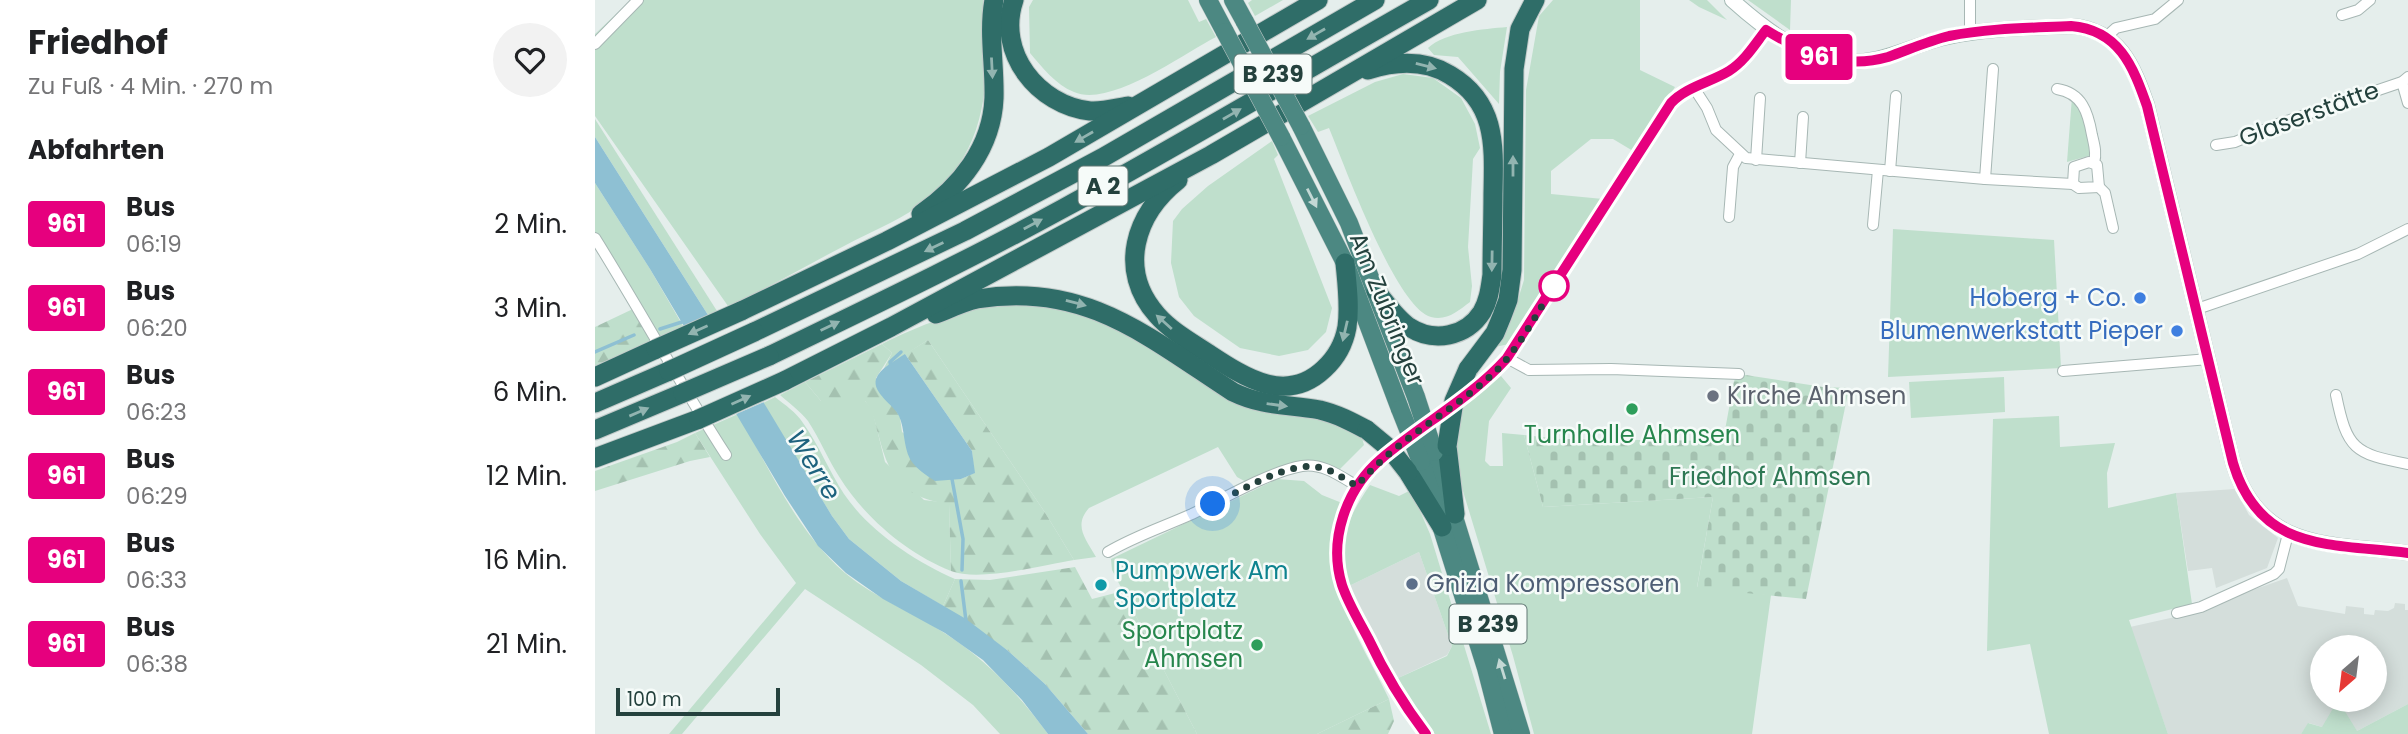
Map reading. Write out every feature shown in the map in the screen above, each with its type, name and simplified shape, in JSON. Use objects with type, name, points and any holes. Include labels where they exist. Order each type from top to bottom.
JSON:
[{"type":"highway","points":[[887,241],[939,202],[960,181],[977,158],[986,136],[994,100],[990,23],[994,0]]},
{"type":"highway","points":[[1014,0],[1010,21],[1011,41],[1017,60],[1030,80],[1047,96],[1066,105],[1092,111],[1143,103]]},
{"type":"highway","name":"Am Zubringer","points":[[1208,0],[1345,263],[1400,409],[1427,458]]},
{"type":"highway","name":"Am Zubringer","points":[[1233,0],[1301,126],[1349,223],[1416,397],[1427,458]]},
{"type":"highway","points":[[595,377],[887,241],[1038,163],[1318,0]]},
{"type":"highway","name":"A 2","points":[[595,403],[754,332],[965,231],[1103,158],[1375,0]]},
{"type":"highway","name":"A 2","points":[[595,430],[769,356],[951,267],[1063,209],[1429,0]]},
{"type":"highway","points":[[595,458],[699,419],[784,381],[891,327],[1211,155],[1477,0]]},
{"type":"highway","points":[[1448,520],[1427,458],[1468,369],[1495,332],[1508,300],[1512,270],[1514,69],[1520,29],[1535,0]]},
{"type":"highway","points":[[1337,80],[1399,62],[1421,63],[1442,70],[1475,95],[1491,127],[1494,149],[1492,275],[1483,311],[1474,322],[1457,333],[1444,337],[1429,335],[1413,330],[1401,322],[1376,291]]},
{"type":"highway","points":[[1211,155],[1163,192],[1142,224],[1135,244],[1136,277],[1145,298],[1157,316],[1175,331],[1243,376],[1280,386],[1300,383],[1317,375],[1332,362],[1347,330],[1345,263]]},
{"type":"highway","points":[[891,327],[909,324],[974,300],[1014,296],[1048,297],[1081,304],[1121,320],[1249,400],[1273,406],[1320,410],[1336,415],[1367,430],[1390,449],[1427,458]]},
{"type":"highway","points":[[1427,458],[1448,520]]},
{"type":"highway","name":"B 239","points":[[1448,520],[1503,734]]},
{"type":"highway","name":"B 239","points":[[1448,520],[1521,734]]},
{"type":"main road","points":[[1732,0],[1766,30],[1809,54],[1841,60],[1857,61],[1889,56],[1946,37],[1970,33],[2071,26],[2086,27],[2106,37],[2128,60],[2147,106],[2238,482],[2245,495],[2263,517],[2288,534],[2317,541],[2408,553]]},
{"type":"street","points":[[595,44],[638,0]]},
{"type":"street","points":[[1970,0],[1970,33]]},
{"type":"street","points":[[2106,37],[2116,28],[2155,19],[2178,0]]},
{"type":"street","points":[[2342,15],[2358,10],[2370,0]]},
{"type":"street","points":[[1426,734],[1383,669],[1342,586],[1337,550],[1347,505],[1357,486],[1379,461],[1482,383],[1507,358],[1671,103],[1682,93],[1730,71],[1766,30]]},
{"type":"street","points":[[1985,179],[1993,69]]},
{"type":"street","name":"Glaserstätte","points":[[2216,145],[2235,142],[2278,124],[2405,80],[2408,103]]},
{"type":"street","points":[[1694,88],[1707,108],[1716,130],[1740,154],[1756,160],[2073,184],[2079,188],[2099,187]]},
{"type":"street","points":[[2057,89],[2073,94],[2088,114],[2096,155],[2094,163]]},
{"type":"street","points":[[1873,225],[1896,96]]},
{"type":"street","points":[[1756,160],[1760,98]]},
{"type":"street","points":[[1800,163],[1804,117]]},
{"type":"street","points":[[1728,216],[1733,167],[1740,154]]},
{"type":"street","points":[[2073,184],[2074,167],[2094,163]]},
{"type":"street","points":[[2094,163],[2097,165],[2099,187],[2105,193],[2113,228]]},
{"type":"street","points":[[2197,309],[2358,254],[2408,229]]},
{"type":"street","points":[[595,238],[726,455]]},
{"type":"street","points":[[1507,358],[1528,370],[1611,369],[1739,374]]},
{"type":"street","points":[[2063,371],[2209,359]]},
{"type":"street","points":[[2336,395],[2345,433],[2353,445],[2370,455],[2408,464]]},
{"type":"street","points":[[1108,552],[1133,537],[1301,466],[1323,468],[1357,486]]},
{"type":"street","points":[[2178,613],[2201,607],[2274,574],[2279,569],[2288,534]]},
{"type":"shaded area","points":[[2235,489],[2249,515],[2278,538],[2267,568],[2216,588],[2212,568],[2188,571],[2176,493]]},
{"type":"shaded area","points":[[1419,552],[1452,646],[1447,655],[1396,679],[1349,586]]},
{"type":"shaded area","points":[[2287,578],[2298,606],[2345,614],[2346,606],[2364,608],[2364,614],[2374,615],[2375,610],[2388,611],[2394,608],[2395,603],[2405,604],[2405,610],[2408,610],[2408,704],[2357,731],[2309,723],[2301,734],[2168,734],[2130,627],[2175,617]]},
{"type":"green space","points":[[631,0],[983,0],[985,87],[972,140],[959,164],[941,186],[917,207],[728,306],[595,116],[595,34]]},
{"type":"green space","points":[[1033,0],[1188,0],[1199,22],[1206,19],[1216,37],[1126,86],[1107,93],[1089,95],[1074,92],[1055,80],[1030,53],[1029,7]]},
{"type":"green space","points":[[1252,0],[1283,0],[1255,16],[1248,3]]},
{"type":"green space","points":[[1553,0],[1640,0],[1640,70],[1675,87],[1633,151],[1613,139],[1591,139],[1551,171],[1551,194],[1603,199],[1509,344],[1495,347],[1512,319],[1524,280],[1526,90],[1539,16]]},
{"type":"green space","points":[[1689,0],[1707,0],[1727,20],[1699,7]]},
{"type":"green space","points":[[1748,0],[1791,0],[1790,30]]},
{"type":"green space","points":[[1507,27],[1500,72],[1499,104],[1458,57],[1434,55],[1428,48],[1454,35]]},
{"type":"green space","points":[[1403,74],[1433,78],[1461,98],[1475,124],[1480,148],[1473,159],[1468,247],[1472,286],[1470,302],[1442,318],[1431,317],[1417,308],[1402,289],[1373,233],[1329,128],[1318,132],[1308,116],[1375,82]]},
{"type":"green space","points":[[2072,97],[2080,106],[2092,155],[2067,162]]},
{"type":"green space","points":[[595,119],[717,311],[708,315],[595,137]]},
{"type":"green space","points":[[1272,141],[1278,155],[1274,159],[1332,308],[1326,332],[1308,350],[1279,356],[1240,348],[1194,316],[1179,297],[1171,263],[1173,221],[1182,209],[1208,186]]},
{"type":"green space","points":[[595,183],[683,326],[651,341],[635,308],[595,248]]},
{"type":"green space","points":[[1893,229],[2054,240],[2061,368],[1888,377]]},
{"type":"green space","points":[[1000,303],[1059,306],[1117,327],[1257,411],[1320,420],[1343,427],[1362,438],[1364,445],[1338,471],[1306,462],[1292,462],[1248,483],[1237,477],[1218,447],[1089,508],[1084,515],[1082,527],[1096,557],[1074,560],[928,340],[884,368],[892,353],[882,344],[939,319]]},
{"type":"green space","points":[[635,308],[651,341],[595,367],[595,327]]},
{"type":"green space","points":[[928,340],[1074,560],[994,574],[963,574],[951,571],[949,504],[910,492],[894,476],[865,401],[821,401],[805,382],[882,344],[892,353],[876,378],[900,417],[902,432],[961,479],[974,473],[972,451],[905,354]]},
{"type":"green space","name":"Friedhof Ahmsen","points":[[1739,374],[1823,387],[1849,388],[1806,599],[1697,588],[1713,497],[1543,507],[1524,435],[1560,439],[1723,441],[1734,381]]},
{"type":"green space","points":[[1501,376],[1511,388],[1489,421],[1485,461],[1490,466],[1503,466],[1502,433],[1524,435],[1543,507],[1713,497],[1697,587],[1771,595],[1752,734],[1534,734],[1456,468],[1462,403]]},
{"type":"green space","points":[[2004,377],[2005,412],[1911,418],[1909,382]]},
{"type":"green space","points":[[805,382],[821,401],[865,401],[872,409],[885,462],[924,500],[949,503],[951,571],[904,545],[875,521],[850,493],[808,421],[780,395]]},
{"type":"green space","points":[[775,397],[800,419],[854,508],[893,544],[955,579],[943,606],[901,581],[849,539],[763,403]]},
{"type":"green space","points":[[738,414],[798,519],[828,557],[857,582],[933,626],[975,655],[1014,692],[1048,734],[1000,734],[973,705],[921,665],[805,589],[682,734],[669,734],[796,583],[760,534],[695,433]]},
{"type":"green space","points":[[2059,416],[2060,447],[2115,443],[2107,473],[2108,508],[2176,493],[2192,604],[2129,620],[2168,734],[2049,734],[2030,644],[1987,651],[1993,419]]},
{"type":"green space","points":[[695,433],[710,457],[595,491],[595,471]]},
{"type":"green space","name":"Sportplatz Ahmsen","points":[[1277,479],[1304,481],[1322,495],[1342,503],[1334,529],[1332,555],[1336,580],[1353,628],[1389,699],[1317,734],[1197,734],[1112,570],[1111,559]]},
{"type":"green space","points":[[1370,485],[1399,496],[1411,490],[1430,534],[1491,734],[1435,734],[1396,679],[1447,656],[1452,646],[1419,552],[1349,586],[1344,557],[1346,533],[1354,510]]},
{"type":"green space","points":[[1075,567],[1092,599],[1123,591],[1197,734],[1088,734],[1045,684],[1007,650],[943,606],[955,579],[990,580]]},
{"type":"green space","points":[[1389,699],[1394,721],[1388,734],[1317,734]]},
{"type":"green space","points":[[2408,704],[2408,734],[2301,734],[2308,723],[2322,727],[2331,712],[2345,712],[2357,731]]},
{"type":"water","points":[[595,137],[849,539],[901,581],[966,619],[1007,650],[1045,684],[1088,734],[1048,734],[1022,700],[983,660],[945,633],[883,599],[846,573],[818,546],[595,183]]},
{"type":"water","points":[[905,354],[972,451],[975,473],[961,479],[935,481],[918,469],[910,459],[899,416],[880,394],[876,384],[881,371]]},
{"type":"pier","points":[[711,314],[766,401],[734,415],[680,328]]},
{"type":"waterway","points":[[660,329],[685,321]]},
{"type":"waterway","points":[[595,352],[634,335]]},
{"type":"waterway","points":[[891,366],[890,362],[901,352]]},
{"type":"waterway","points":[[952,479],[963,539],[962,570]]},
{"type":"waterway","points":[[961,581],[966,621]]},
{"type":"bus line","name":"961","points":[[1426,734],[1383,669],[1342,586],[1337,550],[1347,505],[1357,486],[1379,461],[1482,383],[1507,358],[1671,103],[1682,93],[1730,71],[1746,57],[1766,30],[1809,54],[1857,61],[1889,56],[1946,37],[1970,33],[2071,26],[2086,27],[2106,37],[2128,60],[2147,106],[2233,463],[2245,495],[2263,517],[2288,534],[2317,541],[2408,553]]},
{"type":"place","name":"Hoberg + Co.","points":[[2140,298]]},
{"type":"place","name":"Blumenwerkstatt Pieper","points":[[2177,331]]},
{"type":"place","name":"Kirche Ahmsen","points":[[1713,396]]},
{"type":"place","name":"Turnhalle Ahmsen","points":[[1632,409]]},
{"type":"place","name":"Gnizia Kompressoren","points":[[1412,584]]},
{"type":"place","name":"Pumpwerk Am Sportplatz","points":[[1101,585]]},
{"type":"place","name":"Sportplatz Ahmsen","points":[[1257,645]]},
{"type":"route","points":[[1213,504],[1301,466],[1323,468],[1357,486],[1379,461],[1494,372],[1507,358],[1554,286]]},
{"type":"water label","name":"Werre","points":[[814,465]]}]
